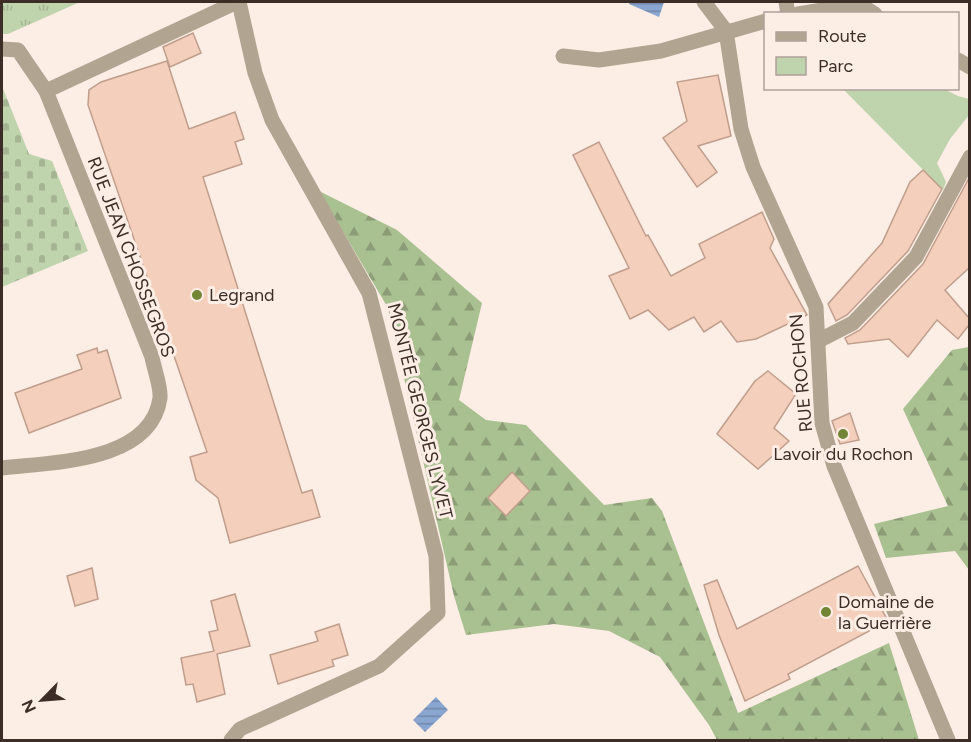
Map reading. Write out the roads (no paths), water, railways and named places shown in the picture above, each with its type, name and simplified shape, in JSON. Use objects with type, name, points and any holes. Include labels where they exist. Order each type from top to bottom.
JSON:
[{"type":"street","points":[[46,91],[238,2]]},
{"type":"street","name":"MONTÉE GEORGES LYVET","points":[[231,741],[240,729],[379,666],[438,613],[436,556],[369,293],[272,120],[255,73],[238,2]]},
{"type":"street","name":"RUE ROCHON","points":[[704,2],[726,31],[741,129],[753,167],[816,308],[820,340],[822,423],[834,466],[948,741]]},
{"type":"street","points":[[810,12],[859,4],[872,12]]},
{"type":"street","points":[[563,56],[599,60],[661,51],[764,21]]},
{"type":"street","name":"RUE JEAN CHOSSEGROS","points":[[2,49],[18,50],[46,91],[152,357],[160,397],[148,426],[123,447],[74,459],[2,468]]},
{"type":"street","points":[[820,340],[853,323],[916,257],[969,157]]},
{"type":"water","points":[[630,2],[664,2],[659,17],[629,4]]},
{"type":"water","points":[[436,697],[448,710],[425,732],[413,720]]},
{"type":"place","name":"Legrand","points":[[197,295]]},
{"type":"place","name":"Lavoir du Rochon","points":[[843,434]]},
{"type":"place","name":"Domaine de la Guerrière","points":[[826,612]]}]
